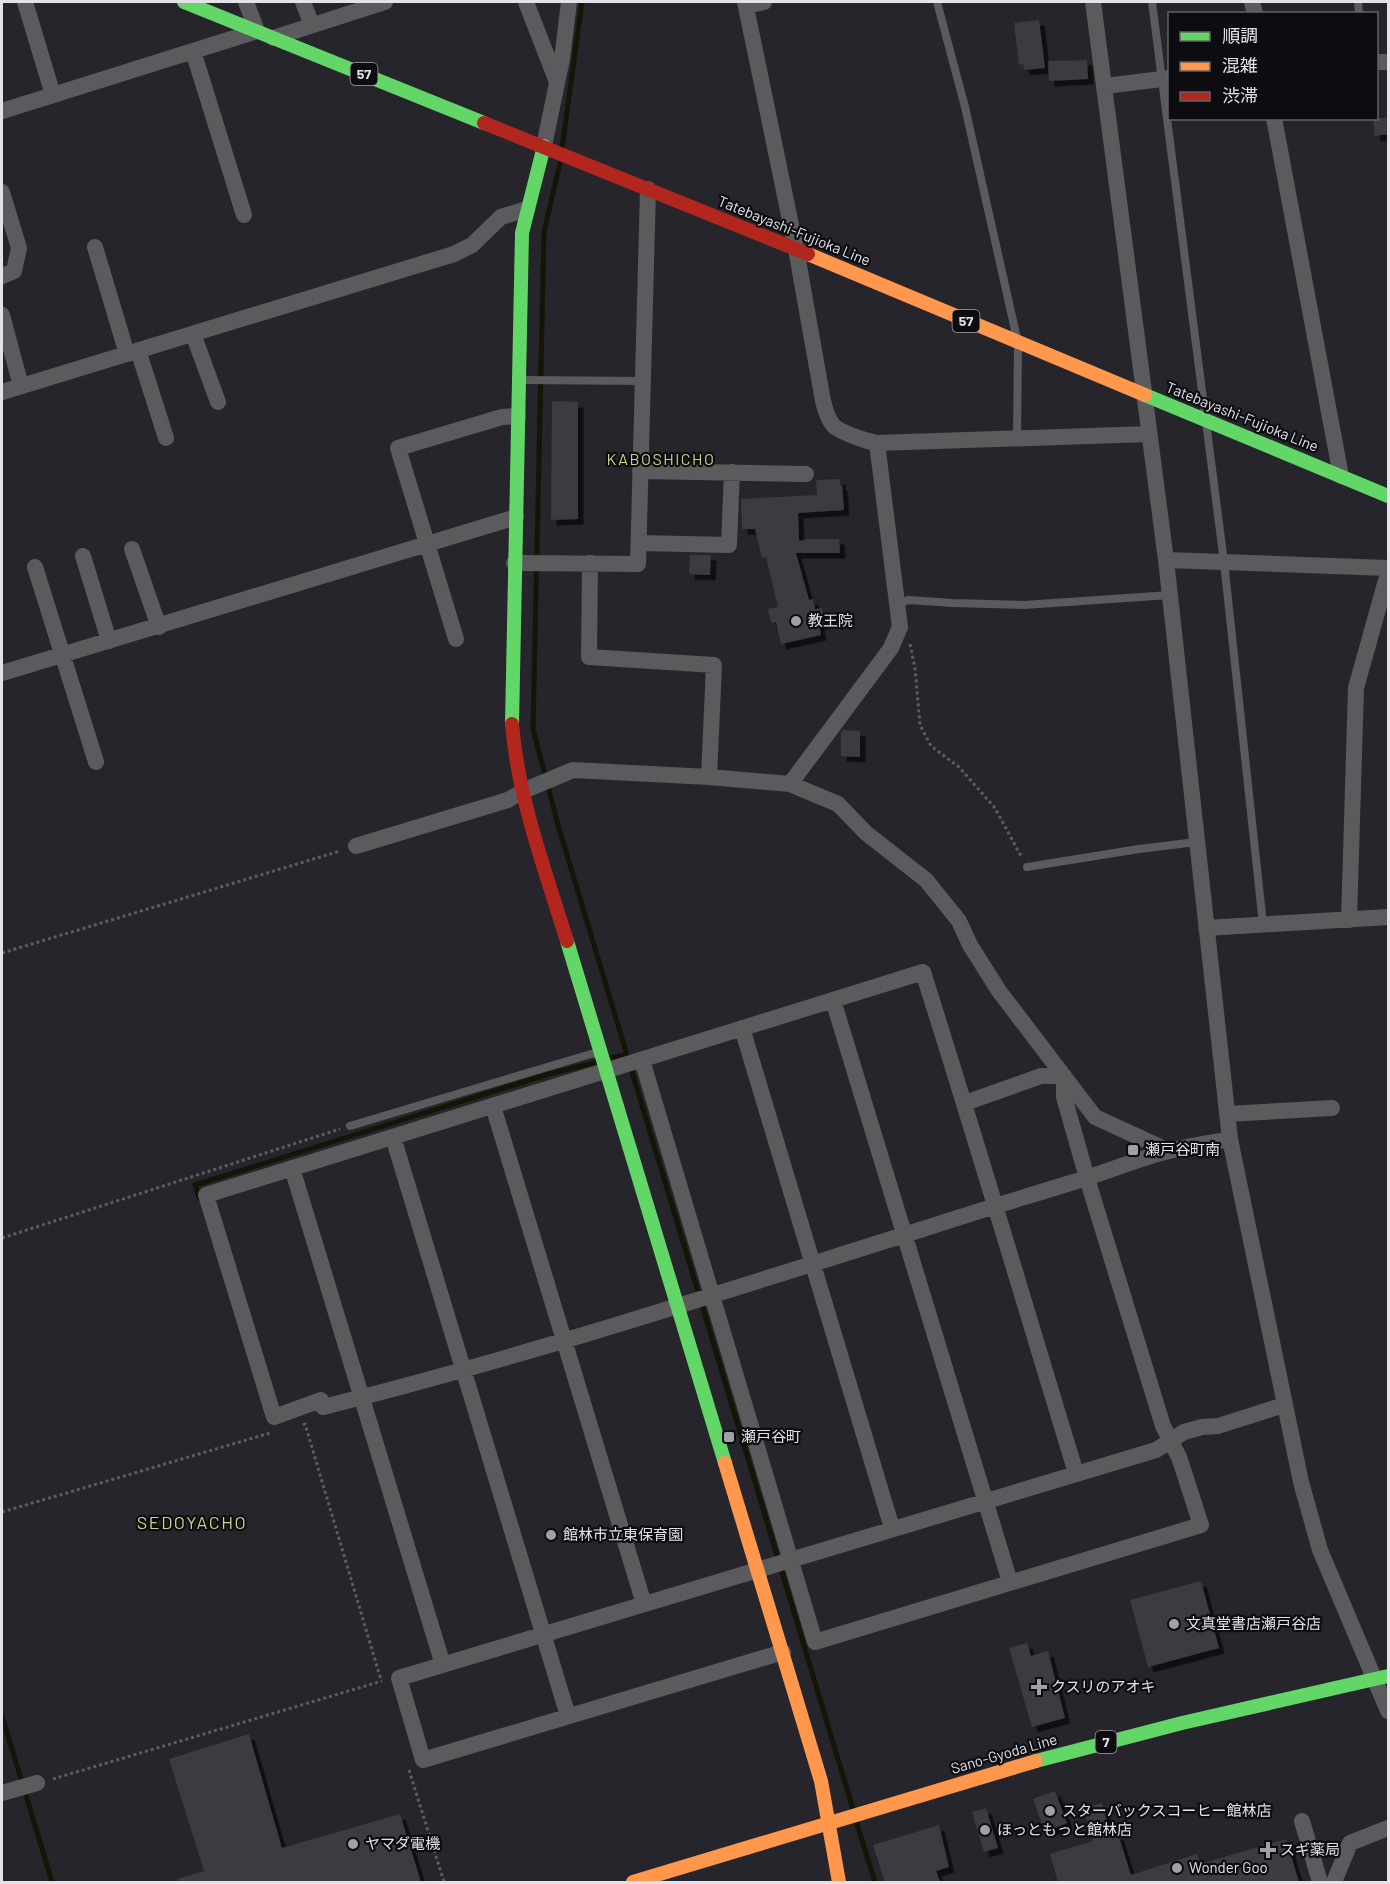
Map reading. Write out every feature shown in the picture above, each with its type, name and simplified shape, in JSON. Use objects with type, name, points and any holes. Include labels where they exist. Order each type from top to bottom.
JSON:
[{"type":"main road","name":"Tatebayashi-Fujioka Line","points":[[184,2],[796,249],[1389,496]]},
{"type":"main road","points":[[544,146],[526,209],[522,233],[511,714],[514,752],[523,791],[606,1070],[821,1781],[838,1882]]},
{"type":"main road","name":"Sano-Gyoda Line","points":[[633,1882],[1099,1744],[1382,1678]]},
{"type":"street","points":[[25,2],[53,95]]},
{"type":"street","points":[[2,111],[257,31],[246,2]]},
{"type":"street","points":[[303,2],[312,25]]},
{"type":"street","points":[[273,38],[385,2]]},
{"type":"street","points":[[526,2],[557,83]]},
{"type":"street","points":[[544,146],[557,83],[569,2]]},
{"type":"street","points":[[764,2],[746,4],[796,249],[825,409],[834,427],[877,443],[1149,434]]},
{"type":"street","points":[[1093,2],[1166,560],[1230,1140],[1300,1482],[1320,1550],[1382,1678],[1389,1711]]},
{"type":"street","points":[[193,51],[244,215]]},
{"type":"street","points":[[1105,86],[1165,78]]},
{"type":"street","points":[[1274,120],[1341,476]]},
{"type":"street","points":[[514,563],[638,564],[648,189]]},
{"type":"street","points":[[2,192],[19,248],[14,271],[2,276]]},
{"type":"street","points":[[2,392],[454,254],[472,245],[501,217],[526,209]]},
{"type":"street","points":[[95,246],[132,352],[166,438]]},
{"type":"street","points":[[2,315],[21,386]]},
{"type":"street","points":[[193,333],[218,402]]},
{"type":"street","points":[[456,639],[398,448],[502,417],[518,416]]},
{"type":"street","points":[[790,784],[891,648],[900,627],[877,443]]},
{"type":"street","points":[[640,471],[806,474]]},
{"type":"street","points":[[640,543],[729,545],[732,472]]},
{"type":"street","points":[[2,673],[516,517]]},
{"type":"street","points":[[132,549],[159,627]]},
{"type":"street","points":[[83,556],[109,641]]},
{"type":"street","points":[[1166,560],[1389,568]]},
{"type":"street","points":[[590,563],[589,657],[714,665],[709,777]]},
{"type":"street","points":[[35,567],[96,762]]},
{"type":"street","points":[[1349,920],[1356,688],[1389,573]]},
{"type":"street","points":[[356,846],[508,800],[523,791],[573,770],[790,784],[838,804],[866,833],[926,880],[959,921],[970,945],[999,991],[1095,1117],[1169,1151]]},
{"type":"street","points":[[1206,928],[1389,917]]},
{"type":"street","points":[[1076,1473],[994,1206],[964,1103],[923,972],[206,1195],[274,1417],[321,1400],[323,1407],[463,1369],[712,1295],[904,1234],[994,1206],[1087,1178],[1169,1151],[1230,1140]]},
{"type":"street","points":[[833,1000],[1010,1582]]},
{"type":"street","points":[[742,1028],[892,1528]]},
{"type":"street","points":[[642,1060],[816,1642],[1202,1525],[1179,1457],[1172,1440],[1162,1426],[1064,1097],[1064,1076]]},
{"type":"street","points":[[964,1103],[1041,1076],[1064,1076]]},
{"type":"street","points":[[493,1106],[644,1604]]},
{"type":"street","points":[[1227,1114],[1332,1108]]},
{"type":"street","points":[[393,1137],[568,1716]]},
{"type":"street","points":[[292,1168],[442,1665]]},
{"type":"street","points":[[783,1652],[423,1760],[399,1678],[1156,1450],[1184,1432],[1218,1426],[1284,1405]]},
{"type":"street","points":[[2,1793],[37,1783]]},
{"type":"street","points":[[1302,1821],[1320,1882]]},
{"type":"street","points":[[1334,1882],[1350,1843],[1389,1828]]},
{"type":"lane","points":[[937,2],[965,107],[1018,343],[1017,439]]},
{"type":"lane","points":[[1152,2],[1168,104]]},
{"type":"lane","points":[[1170,120],[1204,418],[1224,562],[1263,924]]},
{"type":"lane","points":[[519,380],[643,381]]},
{"type":"lane","points":[[898,604],[908,600],[1024,605],[1170,595]]},
{"type":"lane","points":[[1027,867],[1196,842]]},
{"type":"lane","points":[[350,1126],[591,1054],[601,1053]]},
{"type":"path","points":[[900,627],[911,646],[921,725],[931,746],[959,767],[995,808],[1027,867]]},
{"type":"path","points":[[2,953],[356,846]]},
{"type":"path","points":[[2,1238],[350,1126]]},
{"type":"path","points":[[294,1427],[305,1424],[385,1691]]},
{"type":"path","points":[[2,1512],[274,1432]]},
{"type":"path","points":[[37,1783],[381,1681]]},
{"type":"path","points":[[408,1768],[444,1882]]},
{"type":"building","points":[[1039,20],[1045,68],[1024,70],[1023,64],[1019,65],[1014,23]]},
{"type":"building","points":[[1087,60],[1088,79],[1049,81],[1048,61]]},
{"type":"building","points":[[1389,118],[1389,134],[1375,136],[1373,120]]},
{"type":"building","points":[[552,401],[578,402],[578,519],[551,520]]},
{"type":"building","points":[[840,479],[844,510],[798,513],[799,541],[839,539],[840,553],[796,553],[809,600],[813,599],[815,609],[822,608],[825,623],[819,625],[821,635],[781,644],[776,622],[771,623],[768,609],[778,607],[766,557],[762,558],[755,529],[742,529],[741,499],[817,495],[816,480]]},
{"type":"building","points":[[690,555],[711,555],[710,575],[689,574]]},
{"type":"building","points":[[843,730],[860,731],[860,757],[841,756]]},
{"type":"building","name":"文真堂書店瀬戸谷店","points":[[1201,1581],[1219,1648],[1148,1667],[1130,1600]]},
{"type":"building","name":"クスリのアオキ","points":[[1027,1643],[1031,1656],[1048,1651],[1065,1718],[1032,1727],[1009,1648]]},
{"type":"building","points":[[249,1734],[282,1848],[400,1814],[421,1882],[178,1882],[177,1879],[204,1871],[169,1759]]},
{"type":"building","name":"スターバックスコーヒー館林店","points":[[1055,1791],[1067,1823],[1045,1832],[1033,1799]]},
{"type":"building","points":[[1102,1803],[1111,1836],[1118,1834],[1131,1875],[1197,1854],[1200,1864],[1286,1839],[1299,1882],[1058,1882],[1050,1854],[1093,1841],[1084,1808]]},
{"type":"building","name":"ほっともっと館林店","points":[[986,1808],[998,1848],[984,1852],[972,1812]]},
{"type":"building","points":[[939,1825],[949,1867],[936,1871],[940,1882],[885,1882],[873,1845]]},
{"type":"waterway","points":[[562,148],[582,2]]},
{"type":"waterway","points":[[560,163],[544,232],[533,729],[558,825],[853,1809]]},
{"type":"waterway","points":[[607,1059],[627,1054]]},
{"type":"waterway","points":[[199,1198],[195,1185],[549,1074],[598,1062]]},
{"type":"waterway","points":[[2,1716],[52,1882]]},
{"type":"waterway","points":[[856,1821],[875,1882]]},
{"type":"traffic: fast","points":[[184,2],[484,123]]},
{"type":"traffic: fast","points":[[512,724],[522,233],[544,146]]},
{"type":"traffic: fast","points":[[1145,395],[1388,496]]},
{"type":"traffic: fast","points":[[567,941],[725,1463]]},
{"type":"traffic: fast","points":[[1036,1761],[1182,1723],[1388,1676]]},
{"type":"traffic: slow","points":[[808,254],[1145,395]]},
{"type":"traffic: slow","points":[[725,1463],[821,1781],[839,1882]]},
{"type":"traffic: slow","points":[[633,1882],[1036,1761]]},
{"type":"traffic: jam","points":[[484,123],[808,254]]},
{"type":"traffic: jam","points":[[512,724],[526,806],[567,941]]},
{"type":"place","name":"教王院","points":[[796,621]]},
{"type":"place","name":"瀬戸谷町南","points":[[1133,1150]]},
{"type":"place","name":"瀬戸谷町","points":[[729,1437]]},
{"type":"place","name":"館林市立東保育園","points":[[551,1535]]},
{"type":"place","name":"文真堂書店瀬戸谷店","points":[[1174,1624]]},
{"type":"place","name":"クスリのアオキ","points":[[1039,1687]]},
{"type":"place","name":"スターバックスコーヒー館林店","points":[[1050,1811]]},
{"type":"place","name":"ほっともっと館林店","points":[[985,1830]]},
{"type":"place","name":"ヤマダ電機","points":[[353,1844]]},
{"type":"place","name":"スギ薬局","points":[[1268,1850]]},
{"type":"place","name":"Wonder Goo","points":[[1177,1868]]},
{"type":"district","name":"KABOSHICHO","points":[[661,459]]},
{"type":"district","name":"SEDOYACHO","points":[[192,1523]]}]
